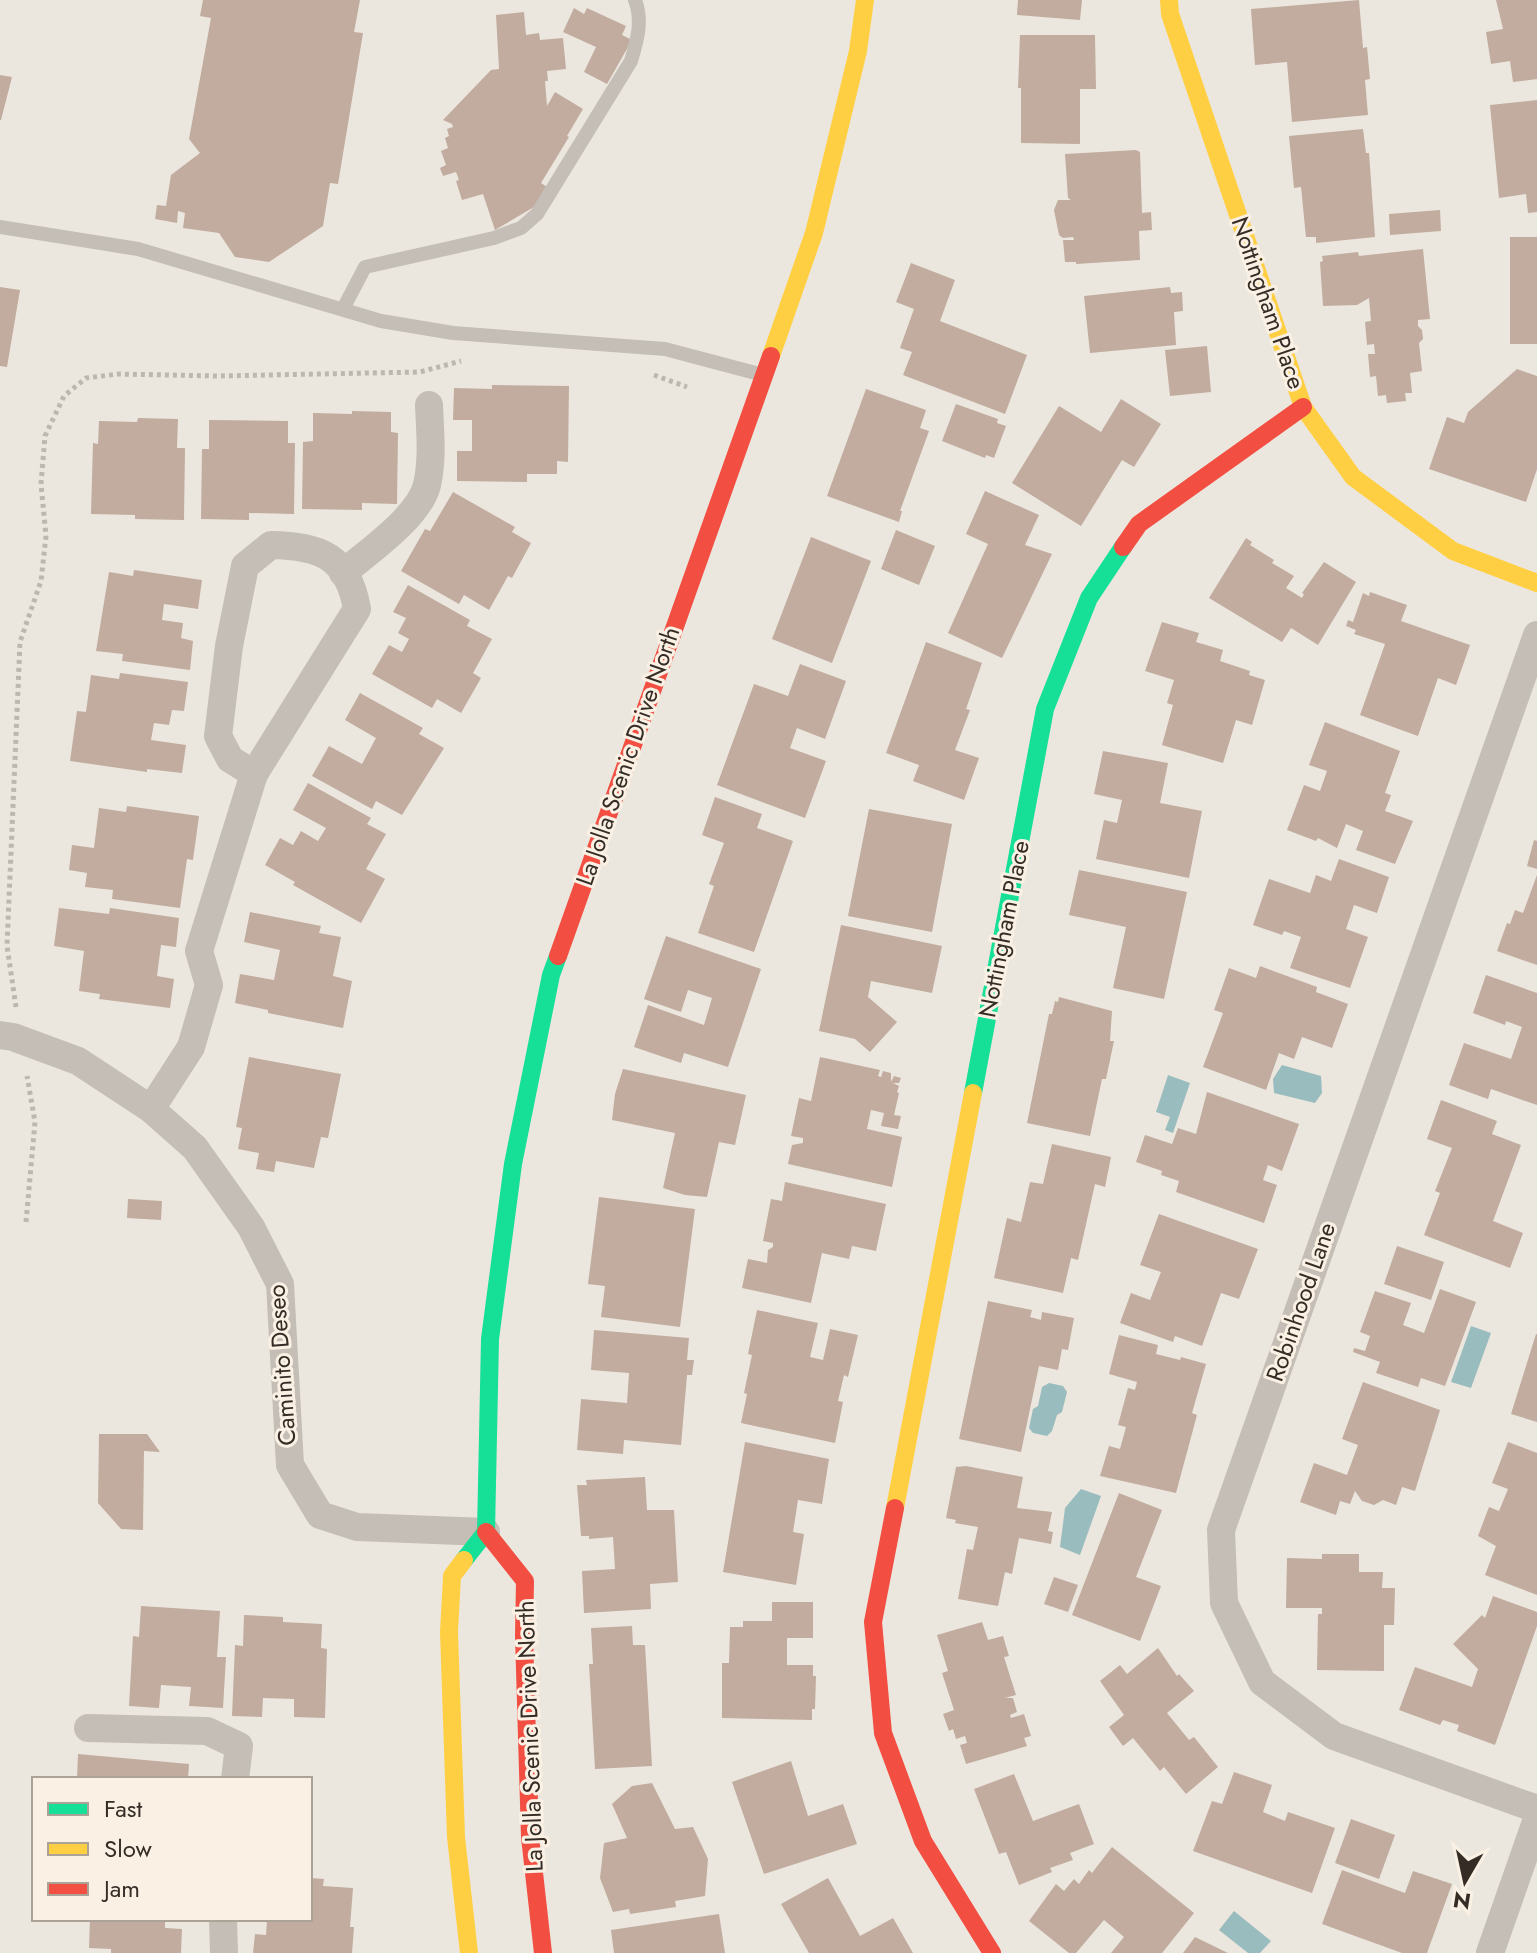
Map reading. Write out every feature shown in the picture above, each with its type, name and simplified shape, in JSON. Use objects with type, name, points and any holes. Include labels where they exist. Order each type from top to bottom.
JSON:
[{"type":"main road","name":"La Jolla Scenic Drive North","points":[[543,1953],[530,1837],[525,1581],[486,1532],[490,1339],[513,1164],[551,975],[814,233],[858,51],[865,0]]},
{"type":"main road","name":"Nottingham Place","points":[[992,1953],[923,1841],[883,1733],[873,1622],[1045,709],[1089,598],[1139,524],[1303,407],[1170,14],[1169,0]]},
{"type":"main road","points":[[1303,407],[1353,477],[1453,551],[1537,583]]},
{"type":"main road","points":[[469,1953],[456,1837],[449,1632],[452,1576],[486,1532]]},
{"type":"street","points":[[343,573],[408,517],[427,488],[431,451],[429,405]]},
{"type":"street","points":[[151,1109],[191,1047],[209,985],[199,951],[254,774],[357,609],[353,586],[327,554],[301,546],[271,545],[245,566],[229,646],[218,736],[230,759],[254,774]]},
{"type":"street","name":"Robinhood Lane","points":[[1537,635],[1221,1530],[1224,1603],[1262,1682],[1334,1736],[1537,1809]]},
{"type":"street","name":"Caminito Deseo","points":[[10,1038],[78,1061],[151,1109],[195,1148],[251,1227],[280,1284],[290,1465],[320,1515],[357,1527],[486,1532]]},
{"type":"street","points":[[88,1728],[207,1731],[239,1746],[235,1777]]},
{"type":"street","points":[[1490,1953],[1537,1819]]},
{"type":"street","points":[[223,1921],[224,1953]]},
{"type":"lane","points":[[343,309],[365,267],[494,238],[521,228],[537,214],[631,61],[639,35],[639,9],[635,0]]},
{"type":"lane","points":[[0,227],[138,249],[381,321],[453,333],[678,351],[763,375]]},
{"type":"path","points":[[26,1222],[35,1122],[10,1038],[7,946],[20,642],[41,581],[46,536],[41,484],[45,436],[64,396],[86,378],[118,374],[218,376],[420,372],[467,359]]},
{"type":"water","points":[[1282,1065],[1321,1076],[1322,1093],[1315,1103],[1274,1093],[1273,1079]]},
{"type":"water","points":[[1168,1075],[1190,1083],[1173,1133],[1165,1130],[1170,1117],[1156,1112]]},
{"type":"water","points":[[1471,1326],[1491,1333],[1471,1388],[1451,1382]]},
{"type":"water","points":[[1049,1383],[1063,1386],[1067,1392],[1062,1412],[1057,1415],[1047,1436],[1033,1433],[1029,1428],[1042,1387]]},
{"type":"water","points":[[1081,1489],[1101,1496],[1080,1555],[1060,1547],[1065,1508]]},
{"type":"water","points":[[1234,1911],[1271,1941],[1260,1953],[1248,1953],[1219,1930]]},
{"type":"building","points":[[203,0],[360,0],[354,32],[363,33],[338,184],[330,183],[323,226],[269,262],[235,257],[219,233],[183,228],[185,213],[178,211],[177,223],[155,219],[157,205],[166,206],[171,175],[200,153],[189,139],[211,18],[200,16]]},
{"type":"building","points":[[1018,0],[1082,0],[1080,20],[1017,15]]},
{"type":"building","points":[[1359,0],[1363,48],[1367,47],[1370,79],[1365,80],[1368,115],[1292,122],[1287,62],[1255,65],[1251,9]]},
{"type":"building","points":[[1496,0],[1537,0],[1537,79],[1513,82],[1510,61],[1491,64],[1486,32],[1503,29]]},
{"type":"building","points":[[574,8],[584,14],[587,8],[626,26],[622,35],[632,40],[607,84],[584,72],[596,47],[563,32]]},
{"type":"building","points":[[524,12],[526,35],[539,33],[540,40],[563,38],[566,69],[547,71],[547,106],[555,92],[583,109],[541,183],[547,187],[534,207],[495,230],[483,194],[462,200],[456,172],[443,176],[440,168],[446,165],[441,151],[448,148],[445,138],[449,136],[447,129],[453,127],[443,120],[491,70],[499,69],[496,15]]},
{"type":"building","points":[[1020,35],[1095,35],[1096,89],[1080,89],[1080,144],[1021,143],[1021,88],[1018,88]]},
{"type":"building","points":[[0,75],[12,77],[1,120],[0,120]]},
{"type":"building","points":[[1537,100],[1537,212],[1528,213],[1526,194],[1499,198],[1490,105]]},
{"type":"building","points":[[1363,129],[1366,153],[1369,153],[1375,237],[1316,243],[1316,237],[1306,237],[1301,187],[1294,188],[1289,136]]},
{"type":"building","points":[[1140,152],[1142,213],[1151,212],[1152,230],[1139,231],[1140,260],[1065,262],[1063,240],[1074,240],[1073,237],[1063,238],[1059,235],[1054,210],[1058,200],[1071,200],[1068,198],[1065,154]]},
{"type":"building","points":[[1440,210],[1441,231],[1390,235],[1389,214]]},
{"type":"building","points":[[1510,237],[1537,237],[1537,344],[1510,344]]},
{"type":"building","points":[[1423,249],[1430,319],[1418,320],[1423,339],[1419,343],[1422,371],[1410,373],[1412,393],[1405,393],[1406,401],[1387,403],[1386,395],[1378,396],[1376,376],[1370,377],[1368,354],[1375,354],[1374,344],[1367,345],[1365,322],[1371,321],[1369,298],[1357,305],[1323,306],[1320,262],[1323,261],[1322,256],[1358,252],[1359,256]]},
{"type":"building","points":[[911,263],[955,280],[940,321],[1027,355],[1005,414],[903,375],[912,352],[900,348],[914,309],[896,302]]},
{"type":"building","points":[[0,287],[20,290],[7,367],[0,366]]},
{"type":"building","points":[[1170,287],[1171,293],[1182,292],[1183,311],[1174,312],[1176,345],[1090,353],[1084,296]]},
{"type":"building","points":[[1207,346],[1211,392],[1170,396],[1165,350]]},
{"type":"building","points":[[1517,369],[1537,376],[1537,469],[1526,502],[1429,469],[1447,417],[1464,423],[1468,412]]},
{"type":"building","points":[[492,385],[569,386],[568,462],[557,461],[557,474],[527,474],[527,482],[457,481],[457,451],[472,451],[472,420],[453,420],[454,388],[492,389]]},
{"type":"building","points":[[866,389],[926,410],[920,428],[929,431],[900,511],[899,522],[827,496]]},
{"type":"building","points":[[1121,399],[1161,424],[1134,467],[1122,460],[1081,526],[1012,483],[1059,406],[1101,432]]},
{"type":"building","points":[[956,404],[998,419],[997,423],[1006,426],[994,458],[986,455],[985,458],[942,441]]},
{"type":"building","points":[[352,411],[391,412],[391,432],[398,433],[397,504],[362,503],[362,510],[302,509],[303,442],[313,441],[313,413],[352,414]]},
{"type":"building","points":[[138,418],[178,419],[177,448],[185,448],[184,520],[91,514],[93,443],[98,444],[99,421],[137,422]]},
{"type":"building","points":[[209,420],[288,421],[288,443],[295,443],[294,514],[249,513],[249,520],[201,519],[202,449],[209,449]]},
{"type":"building","points":[[985,491],[1039,515],[1025,545],[1052,554],[1002,658],[948,633],[988,544],[966,534]]},
{"type":"building","points":[[453,492],[515,527],[512,532],[531,543],[512,578],[508,576],[489,610],[464,595],[459,604],[401,571],[425,529],[430,531]]},
{"type":"building","points":[[896,530],[935,546],[919,585],[881,569]]},
{"type":"building","points":[[811,537],[871,561],[832,663],[772,639]]},
{"type":"building","points":[[1246,538],[1252,542],[1250,545],[1274,560],[1272,563],[1294,576],[1286,588],[1302,598],[1302,593],[1324,562],[1356,582],[1318,645],[1291,628],[1282,642],[1209,598]]},
{"type":"building","points":[[134,570],[202,580],[198,609],[164,604],[162,620],[183,623],[181,638],[193,641],[190,670],[122,661],[123,654],[96,651],[109,572],[133,576]]},
{"type":"building","points":[[408,585],[470,620],[467,626],[492,639],[473,673],[481,678],[461,713],[437,699],[432,708],[372,674],[389,645],[402,652],[409,639],[398,633],[406,618],[393,612]]},
{"type":"building","points":[[1370,592],[1407,605],[1401,621],[1470,645],[1456,685],[1438,678],[1418,736],[1360,715],[1385,644],[1354,634],[1356,630],[1346,626],[1348,620],[1353,622],[1363,593],[1369,596]]},
{"type":"building","points":[[1162,622],[1199,633],[1196,642],[1223,650],[1220,661],[1250,671],[1249,675],[1265,680],[1252,725],[1236,720],[1223,763],[1162,745],[1173,705],[1167,703],[1174,680],[1145,671]]},
{"type":"building","points":[[926,642],[982,663],[966,709],[970,710],[955,750],[979,758],[964,800],[913,781],[919,765],[886,753]]},
{"type":"building","points":[[800,664],[846,681],[825,739],[797,728],[790,748],[826,761],[805,818],[717,785],[754,684],[788,696]]},
{"type":"building","points":[[120,673],[188,682],[184,711],[172,710],[169,725],[154,723],[151,740],[186,745],[182,773],[147,769],[147,772],[70,761],[77,711],[86,712],[91,675],[119,679]]},
{"type":"building","points":[[360,693],[423,728],[419,734],[444,748],[402,815],[376,801],[372,809],[312,776],[329,746],[362,764],[376,738],[345,720]]},
{"type":"building","points":[[1325,722],[1400,751],[1385,793],[1391,795],[1385,811],[1413,821],[1395,864],[1356,850],[1363,831],[1346,824],[1337,848],[1318,838],[1316,841],[1287,830],[1304,785],[1320,791],[1327,771],[1309,765]]},
{"type":"building","points":[[1103,751],[1168,763],[1160,803],[1202,811],[1189,878],[1096,859],[1104,820],[1117,823],[1122,800],[1094,794]]},
{"type":"building","points":[[308,783],[371,818],[367,824],[386,834],[366,869],[385,879],[361,923],[293,885],[295,882],[265,865],[280,838],[293,845],[301,831],[318,841],[326,828],[293,810]]},
{"type":"building","points":[[715,797],[762,814],[757,828],[793,841],[754,952],[698,933],[714,886],[709,884],[724,843],[702,835]]},
{"type":"building","points":[[127,806],[199,816],[193,860],[187,859],[180,908],[112,899],[113,890],[85,887],[87,873],[69,870],[72,845],[94,848],[99,808],[126,812]]},
{"type":"building","points":[[869,809],[952,824],[932,932],[848,916]]},
{"type":"building","points":[[1534,840],[1537,841],[1537,869],[1527,866]]},
{"type":"building","points":[[1339,859],[1389,877],[1377,913],[1354,905],[1346,929],[1368,937],[1350,988],[1290,968],[1301,937],[1284,931],[1282,935],[1253,925],[1269,879],[1310,893],[1316,875],[1331,881]]},
{"type":"building","points":[[1079,870],[1187,892],[1164,999],[1113,988],[1126,927],[1069,915]]},
{"type":"building","points":[[1537,875],[1537,965],[1497,951],[1515,910],[1523,913]]},
{"type":"building","points":[[59,908],[109,914],[110,908],[179,918],[176,947],[161,945],[157,976],[174,979],[170,1008],[99,999],[100,994],[79,991],[84,951],[54,946]]},
{"type":"building","points":[[250,912],[321,926],[319,933],[341,937],[333,976],[352,981],[343,1028],[235,1003],[240,974],[274,980],[280,950],[244,942]]},
{"type":"building","points":[[841,925],[942,946],[932,993],[871,981],[868,997],[897,1022],[870,1052],[855,1039],[819,1031]]},
{"type":"building","points":[[666,936],[761,969],[728,1067],[684,1053],[681,1063],[634,1047],[648,1005],[704,1025],[712,998],[688,990],[681,1012],[644,999]]},
{"type":"building","points":[[1260,966],[1317,987],[1316,992],[1348,1004],[1332,1048],[1302,1037],[1294,1059],[1279,1053],[1266,1090],[1203,1067],[1223,1013],[1214,1010],[1229,968],[1256,978]]},
{"type":"building","points":[[1486,975],[1537,993],[1537,1105],[1491,1089],[1488,1099],[1449,1085],[1464,1043],[1511,1059],[1522,1027],[1506,1021],[1505,1025],[1473,1013]]},
{"type":"building","points":[[1059,997],[1112,1011],[1110,1041],[1114,1041],[1090,1136],[1027,1123],[1049,1014],[1052,1014]]},
{"type":"building","points":[[249,1057],[341,1074],[328,1138],[321,1137],[314,1168],[276,1161],[274,1172],[256,1169],[259,1153],[238,1149],[242,1128],[236,1127]]},
{"type":"building","points":[[820,1057],[880,1070],[878,1076],[881,1077],[883,1071],[891,1073],[891,1082],[894,1076],[901,1078],[899,1083],[893,1083],[899,1086],[894,1115],[901,1116],[898,1129],[881,1126],[884,1113],[871,1110],[867,1129],[902,1137],[892,1187],[788,1164],[792,1145],[803,1143],[803,1138],[791,1136],[799,1098],[811,1101]]},
{"type":"building","points":[[623,1069],[746,1095],[735,1145],[719,1142],[707,1197],[685,1195],[663,1188],[675,1133],[612,1120],[615,1094]]},
{"type":"building","points":[[1207,1092],[1299,1124],[1282,1171],[1268,1165],[1263,1180],[1277,1185],[1264,1223],[1176,1192],[1179,1181],[1136,1162],[1145,1135],[1172,1144],[1178,1128],[1196,1134]]},
{"type":"building","points":[[1441,1100],[1497,1121],[1492,1134],[1521,1145],[1493,1221],[1523,1233],[1510,1268],[1424,1235],[1440,1193],[1435,1191],[1452,1148],[1427,1139]]},
{"type":"building","points":[[1052,1144],[1111,1157],[1105,1187],[1095,1184],[1078,1260],[1071,1258],[1063,1293],[994,1278],[1007,1218],[1021,1222],[1030,1182],[1043,1184]]},
{"type":"building","points":[[785,1182],[886,1204],[876,1251],[852,1246],[849,1259],[822,1253],[811,1303],[742,1288],[748,1259],[767,1263],[768,1250],[773,1243],[763,1241],[771,1199],[782,1201]]},
{"type":"building","points":[[599,1197],[695,1209],[680,1327],[601,1317],[605,1286],[588,1284]]},
{"type":"building","points":[[128,1199],[162,1201],[161,1220],[127,1218]]},
{"type":"building","points":[[1159,1214],[1258,1249],[1239,1299],[1221,1293],[1202,1346],[1175,1336],[1173,1342],[1120,1323],[1131,1293],[1150,1300],[1161,1272],[1140,1265]]},
{"type":"building","points":[[1397,1246],[1444,1262],[1431,1300],[1384,1284]]},
{"type":"building","points":[[1440,1289],[1476,1302],[1445,1386],[1421,1378],[1418,1387],[1376,1373],[1380,1362],[1353,1352],[1354,1348],[1365,1351],[1370,1336],[1360,1332],[1375,1291],[1411,1303],[1403,1325],[1424,1333]]},
{"type":"building","points":[[988,1301],[1032,1310],[1030,1317],[1041,1320],[1042,1312],[1074,1318],[1068,1350],[1062,1349],[1058,1370],[1039,1366],[1021,1452],[959,1439]]},
{"type":"building","points":[[757,1310],[818,1323],[810,1357],[823,1360],[830,1329],[858,1335],[848,1377],[844,1375],[838,1401],[843,1402],[835,1443],[741,1423],[752,1355],[748,1354]]},
{"type":"building","points":[[594,1330],[689,1338],[687,1360],[694,1360],[692,1375],[687,1375],[681,1445],[624,1440],[623,1454],[577,1450],[581,1399],[627,1403],[629,1373],[591,1370]]},
{"type":"building","points":[[1537,1334],[1537,1422],[1511,1414]]},
{"type":"building","points":[[1119,1335],[1158,1345],[1156,1354],[1206,1364],[1192,1413],[1197,1415],[1176,1493],[1100,1476],[1109,1446],[1120,1449],[1126,1427],[1118,1425],[1128,1388],[1135,1390],[1137,1382],[1109,1374]]},
{"type":"building","points":[[1363,1382],[1440,1410],[1415,1491],[1402,1487],[1396,1505],[1383,1500],[1374,1505],[1362,1501],[1355,1491],[1350,1504],[1340,1501],[1336,1515],[1300,1502],[1314,1463],[1347,1475],[1358,1445],[1342,1439]]},
{"type":"building","points":[[99,1434],[147,1434],[160,1452],[144,1451],[143,1530],[121,1529],[98,1503]]},
{"type":"building","points":[[745,1442],[829,1459],[822,1504],[798,1500],[793,1532],[804,1534],[796,1585],[723,1572]]},
{"type":"building","points":[[1508,1442],[1537,1453],[1537,1595],[1485,1575],[1496,1546],[1478,1536],[1489,1507],[1499,1511],[1508,1489],[1492,1483]]},
{"type":"building","points":[[966,1466],[1023,1477],[1017,1508],[1052,1512],[1048,1531],[1053,1532],[1051,1544],[1019,1538],[1012,1574],[1005,1572],[998,1606],[958,1599],[967,1549],[973,1550],[978,1527],[946,1518],[956,1467]]},
{"type":"building","points":[[645,1477],[647,1510],[674,1510],[678,1582],[650,1584],[651,1609],[584,1613],[582,1571],[615,1569],[613,1537],[589,1539],[589,1536],[581,1536],[577,1485],[587,1485],[586,1480]]},
{"type":"building","points":[[1119,1493],[1162,1510],[1136,1577],[1161,1586],[1140,1641],[1072,1615]]},
{"type":"building","points":[[1322,1554],[1359,1554],[1359,1572],[1383,1572],[1382,1588],[1395,1588],[1394,1625],[1384,1625],[1384,1671],[1317,1670],[1318,1614],[1322,1614],[1322,1608],[1286,1608],[1287,1558],[1322,1559]]},
{"type":"building","points":[[1054,1577],[1078,1585],[1068,1612],[1044,1604]]},
{"type":"building","points":[[1493,1596],[1537,1612],[1537,1626],[1495,1745],[1457,1731],[1459,1725],[1443,1720],[1440,1725],[1399,1710],[1415,1667],[1472,1687],[1478,1669],[1453,1644],[1482,1615],[1485,1618]]},
{"type":"building","points":[[772,1602],[813,1602],[813,1638],[787,1638],[787,1665],[813,1665],[813,1676],[816,1676],[812,1720],[722,1718],[722,1663],[729,1663],[730,1627],[743,1627],[743,1621],[772,1621]]},
{"type":"building","points":[[141,1606],[220,1611],[217,1657],[226,1657],[223,1708],[189,1706],[191,1687],[161,1685],[159,1708],[129,1706],[133,1636],[139,1637]]},
{"type":"building","points":[[244,1615],[283,1617],[283,1622],[322,1624],[321,1648],[327,1649],[325,1718],[294,1717],[294,1699],[263,1698],[262,1717],[232,1716],[235,1645],[243,1646]]},
{"type":"building","points":[[982,1622],[988,1640],[1003,1636],[1009,1656],[1004,1657],[1016,1695],[1005,1698],[1013,1698],[1017,1712],[1010,1715],[1011,1718],[1024,1714],[1031,1736],[1024,1738],[1027,1746],[966,1764],[960,1745],[967,1743],[965,1736],[956,1739],[953,1729],[949,1731],[943,1714],[954,1710],[942,1673],[948,1671],[937,1635]]},
{"type":"building","points":[[632,1626],[633,1645],[645,1645],[652,1766],[595,1769],[589,1664],[593,1664],[591,1628]]},
{"type":"building","points":[[1158,1648],[1177,1676],[1179,1674],[1194,1691],[1167,1713],[1189,1740],[1194,1737],[1218,1767],[1186,1794],[1164,1767],[1160,1771],[1133,1738],[1123,1746],[1109,1727],[1124,1715],[1100,1681],[1120,1665],[1127,1674]]},
{"type":"building","points":[[78,1754],[189,1764],[188,1777],[77,1777]]},
{"type":"building","points":[[791,1761],[808,1816],[843,1804],[857,1844],[764,1874],[732,1782]]},
{"type":"building","points":[[1234,1772],[1272,1785],[1263,1812],[1285,1821],[1288,1812],[1335,1828],[1312,1893],[1193,1851],[1212,1801],[1222,1804]]},
{"type":"building","points":[[1014,1774],[1033,1821],[1079,1804],[1094,1844],[1070,1853],[1073,1860],[1050,1868],[1052,1872],[1019,1885],[1006,1852],[999,1854],[974,1789]]},
{"type":"building","points":[[652,1783],[675,1829],[693,1827],[708,1859],[705,1896],[675,1901],[676,1907],[630,1914],[629,1909],[613,1912],[600,1878],[604,1843],[627,1838],[612,1804],[632,1786]]},
{"type":"building","points":[[1351,1819],[1395,1835],[1379,1879],[1335,1863]]},
{"type":"building","points":[[1112,1847],[1194,1913],[1162,1953],[1111,1953],[1124,1937],[1104,1920],[1076,1953],[1069,1953],[1029,1921],[1056,1884],[1064,1891],[1074,1879],[1079,1884]]},
{"type":"building","points":[[1342,1870],[1405,1893],[1413,1871],[1452,1884],[1427,1953],[1402,1953],[1322,1924]]},
{"type":"building","points":[[312,1878],[324,1879],[323,1886],[353,1888],[352,1953],[253,1953],[255,1934],[266,1935],[267,1921],[312,1921]]},
{"type":"building","points":[[828,1878],[860,1936],[893,1918],[913,1953],[809,1953],[781,1904]]},
{"type":"building","points":[[719,1914],[725,1953],[614,1953],[611,1930]]},
{"type":"building","points":[[90,1921],[165,1921],[165,1928],[182,1929],[181,1953],[111,1953],[111,1949],[89,1948]]},
{"type":"building","points":[[1195,1937],[1228,1953],[1183,1953]]},
{"type":"traffic: fast","points":[[973,1093],[1045,709],[1089,598],[1123,547]]},
{"type":"traffic: fast","points":[[464,1560],[486,1532],[490,1339],[513,1164],[551,975],[558,956]]},
{"type":"traffic: slow","points":[[771,356],[814,233],[858,51],[865,0]]},
{"type":"traffic: slow","points":[[1169,0],[1170,14],[1303,407],[1353,477],[1453,551],[1537,583]]},
{"type":"traffic: slow","points":[[895,1508],[973,1093]]},
{"type":"traffic: slow","points":[[464,1560],[452,1576],[449,1632],[456,1837],[469,1953]]},
{"type":"traffic: jam","points":[[558,956],[771,356]]},
{"type":"traffic: jam","points":[[1123,547],[1139,524],[1303,407]]},
{"type":"traffic: jam","points":[[895,1508],[873,1622],[883,1733],[923,1841],[992,1953]]},
{"type":"traffic: jam","points":[[486,1532],[525,1581],[530,1837],[543,1953]]}]
